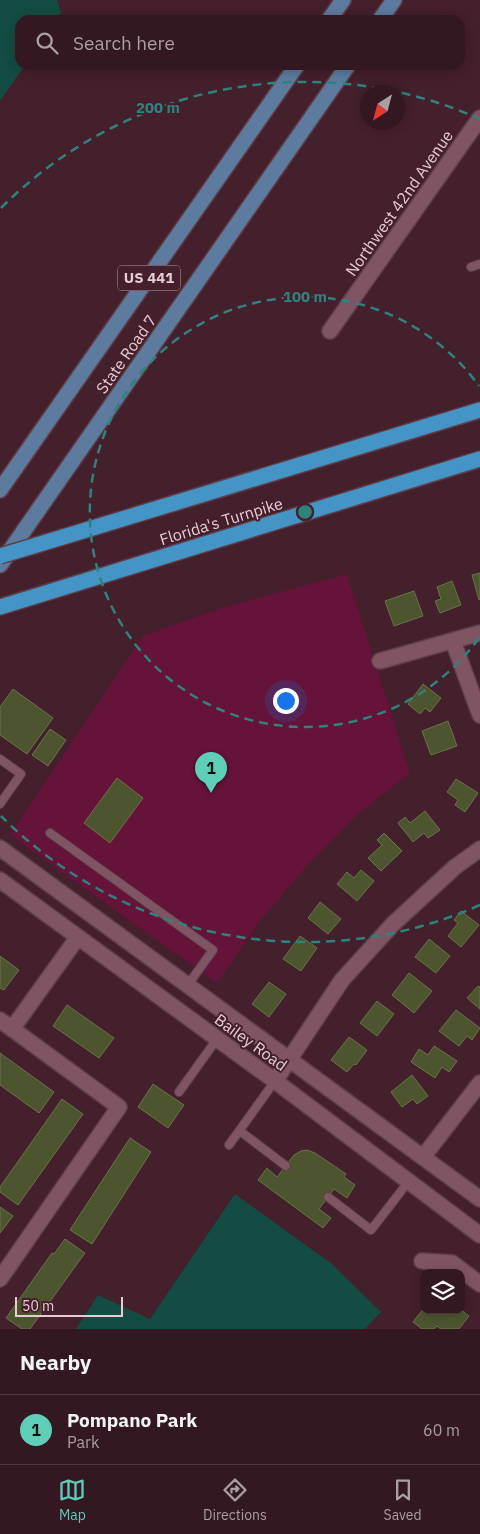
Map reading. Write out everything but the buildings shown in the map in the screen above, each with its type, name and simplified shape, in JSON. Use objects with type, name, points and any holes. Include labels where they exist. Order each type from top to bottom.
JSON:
[{"type":"highway","name":"Florida's Turnpike","points":[[0,556],[480,410]]},
{"type":"highway","name":"Florida's Turnpike","points":[[0,607],[480,458]]},
{"type":"main road","points":[[332,15],[343,0]]},
{"type":"main road","points":[[384,15],[394,0]]},
{"type":"main road","name":"State Road 7","points":[[0,490],[294,70]]},
{"type":"main road","name":"State Road 7","points":[[0,565],[345,70]]},
{"type":"street","name":"Northwest 42nd Avenue","points":[[330,331],[480,118]]},
{"type":"street","points":[[380,661],[480,633]]},
{"type":"street","points":[[453,641],[480,715]]},
{"type":"street","name":"Bailey Road","points":[[0,848],[480,1199]]},
{"type":"street","points":[[275,1082],[348,973],[393,924],[455,867],[480,848]]},
{"type":"street","name":"Bailey Road","points":[[0,880],[218,1039],[480,1235]]},
{"type":"street","points":[[0,1279],[119,1107],[6,1025],[78,937]]},
{"type":"street","points":[[172,1006],[187,986]]},
{"type":"street","points":[[423,1157],[480,1083]]},
{"type":"street","points":[[422,1261],[452,1263],[480,1284]]},
{"type":"lane","points":[[471,267],[480,264]]},
{"type":"lane","points":[[0,759],[21,774],[0,804]]},
{"type":"lane","points":[[50,833],[213,950],[187,986]]},
{"type":"lane","points":[[179,1092],[218,1039]]},
{"type":"lane","points":[[229,1145],[275,1082]]},
{"type":"lane","points":[[240,1131],[286,1166]]},
{"type":"lane","points":[[328,1197],[371,1230],[409,1181]]},
{"type":"shaded area","points":[[0,0],[57,0],[61,12],[59,15],[15,15],[15,70],[22,70],[0,101]]},
{"type":"shaded area","points":[[347,574],[410,773],[358,814],[306,867],[261,920],[217,983],[10,835],[143,636],[221,608]]},
{"type":"shaded area","points":[[235,1194],[332,1264],[381,1312],[365,1329],[76,1329],[98,1295],[150,1319]]},
{"type":"place","name":"Pompano Park","points":[[211,793]]}]
